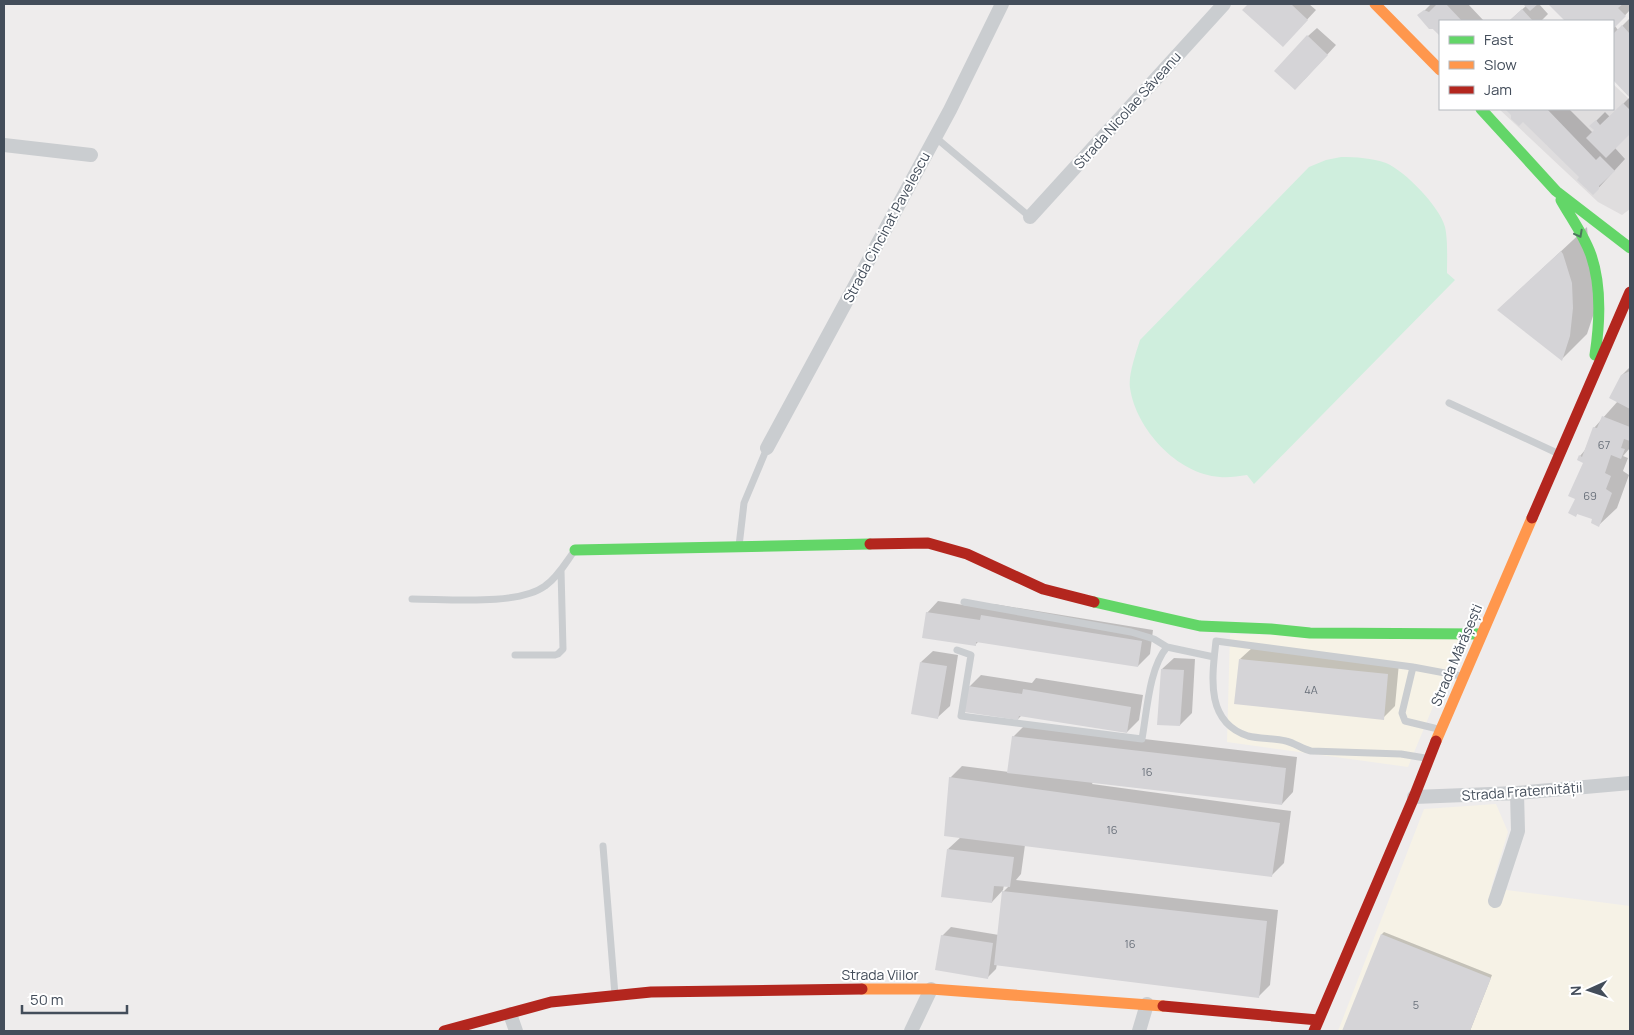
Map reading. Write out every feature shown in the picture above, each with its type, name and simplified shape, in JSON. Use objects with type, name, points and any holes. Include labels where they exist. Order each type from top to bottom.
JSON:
[{"type":"street","name":"Strada Cincinat Pavelescu","points":[[767,448],[935,137],[1002,4]]},
{"type":"street","name":"Strada Nicolae Săveanu","points":[[1030,217],[1224,4]]},
{"type":"street","points":[[1375,4],[1439,69]]},
{"type":"street","points":[[1482,110],[1556,191],[1630,248]]},
{"type":"street","points":[[4,145],[91,155]]},
{"type":"street","points":[[1556,191],[1590,254],[1599,285],[1598,331],[1592,381]]},
{"type":"street","name":"Strada Mărășești","points":[[1314,1031],[1414,797],[1463,676],[1630,292]]},
{"type":"street","points":[[1592,381],[1616,344],[1623,338]]},
{"type":"street","points":[[575,550],[928,543],[948,547],[967,554],[1043,589],[1200,626],[1271,628],[1310,633],[1481,634]]},
{"type":"street","name":"Strada Fraternității","points":[[1414,797],[1517,793],[1630,783]]},
{"type":"street","points":[[1495,901],[1518,831],[1517,793]]},
{"type":"street","points":[[911,1031],[931,989]]},
{"type":"street","name":"Strada Viilor","points":[[444,1031],[551,1002],[651,992],[931,989],[1147,1004],[1318,1020]]},
{"type":"street","points":[[1139,1031],[1147,1004]]},
{"type":"street","points":[[510,1014],[516,1031]]},
{"type":"lane","points":[[935,137],[1030,217]]},
{"type":"lane","points":[[1449,403],[1560,454]]},
{"type":"lane","points":[[739,547],[744,503],[767,448]]},
{"type":"lane","points":[[412,599],[505,599],[531,594],[546,586],[561,570],[575,550]]},
{"type":"lane","points":[[515,655],[555,655],[563,649],[561,570]]},
{"type":"lane","points":[[964,602],[1132,632],[1154,639],[1167,647],[1214,657]]},
{"type":"lane","points":[[1216,627],[1213,697],[1220,715],[1228,726],[1248,736],[1288,741],[1311,751],[1400,754],[1428,759]]},
{"type":"lane","points":[[1216,641],[1413,667],[1463,676]]},
{"type":"lane","points":[[957,650],[971,655],[961,716],[1142,739],[1155,669],[1160,655],[1167,647]]},
{"type":"lane","points":[[1413,667],[1402,713],[1405,721],[1440,730]]},
{"type":"lane","points":[[603,846],[615,996]]},
{"type":"shaded area","points":[[1614,85],[1630,100],[1630,209],[1622,215],[1598,202],[1500,110],[1614,110]]},
{"type":"shaded area","points":[[1230,634],[1461,639],[1408,767],[1227,742]]},
{"type":"shaded area","points":[[1496,804],[1508,832],[1491,888],[1630,906],[1629,1031],[1338,1031],[1424,809]]},
{"type":"green space","points":[[1341,157],[1364,158],[1386,163],[1394,167],[1421,190],[1442,219],[1447,244],[1447,273],[1455,280],[1254,484],[1247,475],[1220,477],[1204,474],[1189,468],[1161,447],[1141,419],[1134,403],[1130,388],[1130,377],[1140,340],[1309,167],[1326,160]]},
{"type":"building","points":[[1248,4],[1291,4],[1308,20],[1283,47],[1242,10]]},
{"type":"building","points":[[1437,4],[1446,4],[1461,20],[1439,20],[1439,35],[1433,29],[1429,29],[1417,15],[1424,10],[1429,12]]},
{"type":"building","points":[[1523,4],[1538,4],[1530,11]]},
{"type":"building","points":[[1548,4],[1623,4],[1618,8],[1626,16],[1614,28],[1614,20],[1564,20]]},
{"type":"building","points":[[1522,9],[1532,20],[1510,20]]},
{"type":"building","points":[[1622,25],[1630,34],[1630,98],[1614,81],[1614,33]]},
{"type":"building","points":[[1307,35],[1328,55],[1295,90],[1274,71]]},
{"type":"building","points":[[1623,103],[1630,110],[1630,134],[1606,158],[1586,138],[1594,130],[1589,126],[1596,120],[1600,125]]},
{"type":"building","points":[[1506,110],[1548,110],[1596,160],[1600,156],[1615,171],[1599,186],[1599,189],[1593,195],[1577,180],[1579,177],[1523,122],[1519,126],[1511,119],[1511,115]]},
{"type":"building","points":[[1561,251],[1572,283],[1573,308],[1570,336],[1562,361],[1497,310]]},
{"type":"building","points":[[1630,371],[1630,409],[1609,398],[1621,375]]},
{"type":"building","points":[[1602,416],[1630,427],[1630,441],[1624,439],[1621,448],[1625,449],[1621,459],[1611,455],[1605,473],[1611,476],[1606,489],[1612,493],[1599,527],[1591,523],[1592,519],[1577,514],[1576,517],[1568,513],[1575,499],[1568,496],[1583,463],[1577,460],[1579,455],[1582,457],[1593,427],[1597,428]]},
{"type":"building","points":[[926,612],[980,620],[981,615],[1142,641],[1138,667],[976,642],[976,646],[922,638]]},
{"type":"building","points":[[1239,659],[1388,674],[1384,720],[1234,704]]},
{"type":"building","points":[[920,662],[947,666],[938,719],[911,714]]},
{"type":"building","points":[[1161,669],[1184,670],[1180,726],[1157,725]]},
{"type":"building","points":[[968,686],[1022,694],[1023,689],[1131,707],[1127,733],[1019,716],[1018,720],[964,712]]},
{"type":"building","points":[[1012,736],[1286,768],[1282,805],[1007,773]]},
{"type":"building","points":[[949,777],[1280,823],[1272,877],[944,836]]},
{"type":"building","points":[[947,849],[1014,857],[1010,887],[994,886],[992,903],[941,897]]},
{"type":"building","points":[[1002,891],[1267,921],[1259,998],[994,965]]},
{"type":"building","points":[[1381,934],[1491,978],[1470,1031],[1342,1031]]},
{"type":"building","points":[[941,935],[993,943],[988,979],[935,970]]},
{"type":"traffic: fast","points":[[1482,110],[1556,191],[1630,248]]},
{"type":"traffic: fast","points":[[1561,200],[1585,240],[1595,267],[1599,305],[1595,355]]},
{"type":"traffic: fast","points":[[575,550],[870,544]]},
{"type":"traffic: fast","points":[[1094,602],[1200,626],[1271,629],[1310,633],[1481,634]]},
{"type":"traffic: slow","points":[[1375,4],[1439,69]]},
{"type":"traffic: slow","points":[[1436,741],[1532,518]]},
{"type":"traffic: slow","points":[[862,989],[931,989],[1163,1006]]},
{"type":"traffic: jam","points":[[1532,518],[1630,292]]},
{"type":"traffic: jam","points":[[870,544],[928,543],[967,554],[1043,589],[1094,602]]},
{"type":"traffic: jam","points":[[1314,1031],[1436,741]]},
{"type":"traffic: jam","points":[[444,1031],[551,1002],[651,992],[862,989]]},
{"type":"traffic: jam","points":[[1163,1006],[1318,1020]]}]
